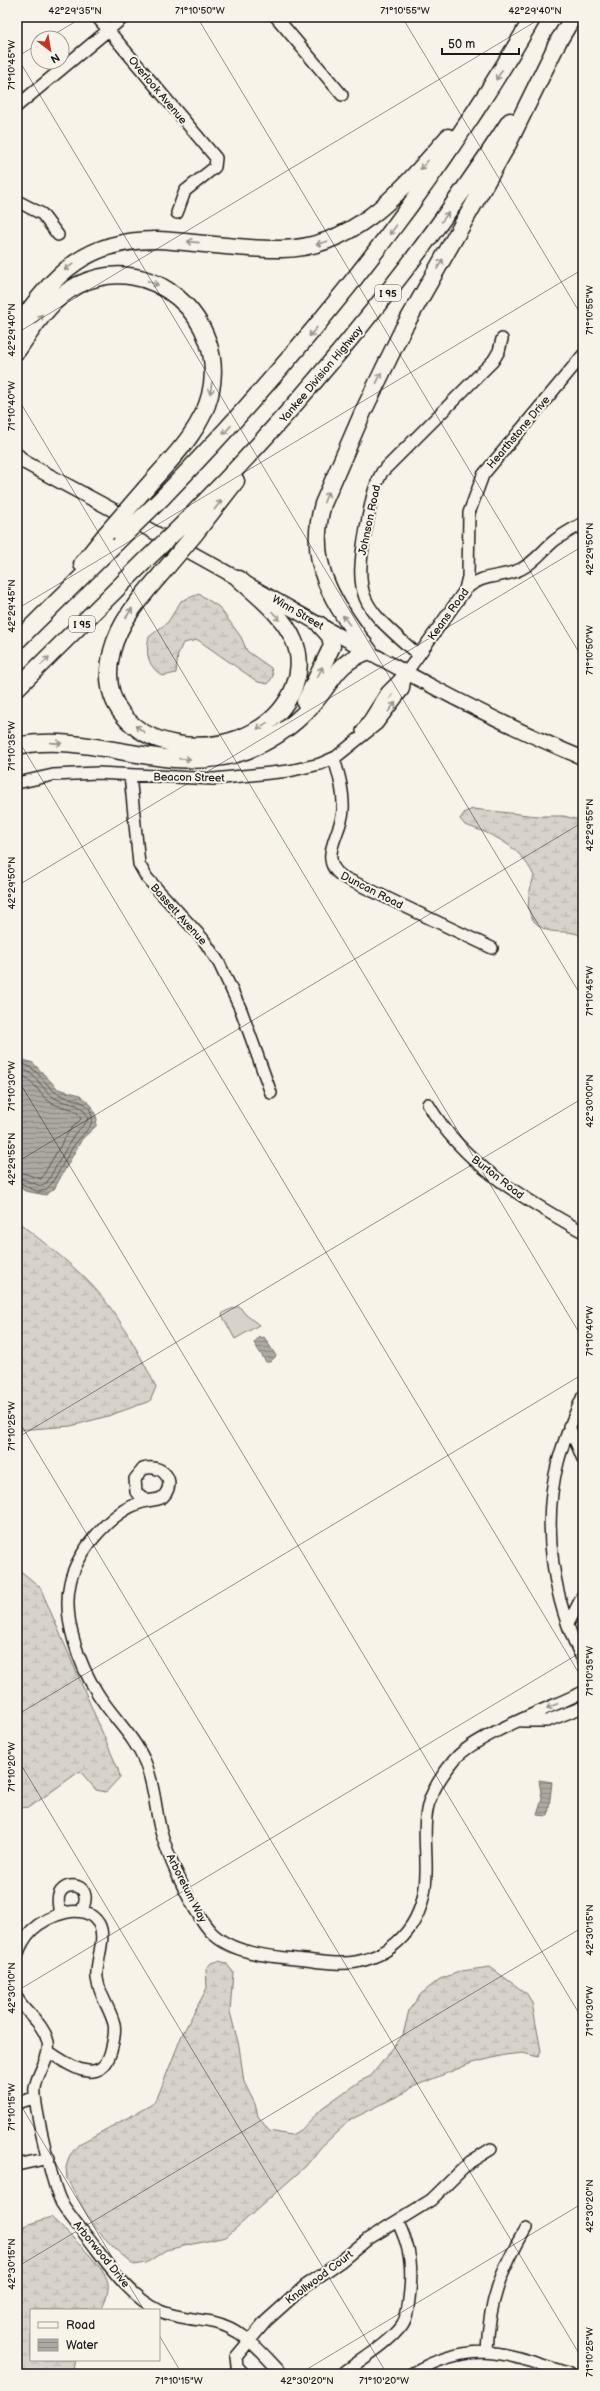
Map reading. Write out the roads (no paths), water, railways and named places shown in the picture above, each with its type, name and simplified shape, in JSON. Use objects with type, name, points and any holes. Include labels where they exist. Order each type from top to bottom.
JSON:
[{"type":"highway","points":[[114,535],[162,498],[264,389],[338,302],[416,199],[487,94],[533,17]]},
{"type":"highway","name":"Yankee Division Highway","points":[[189,530],[227,494],[270,434],[347,344],[431,236],[478,170],[573,17]]},
{"type":"highway","points":[[17,746],[59,743],[168,758],[210,759],[244,752],[286,729],[314,702],[340,666],[358,655],[369,651],[336,606],[323,575],[318,538],[319,520],[323,504],[363,412],[403,329],[508,144],[560,38]]},
{"type":"highway","points":[[17,327],[46,288],[66,269],[92,253],[114,245],[139,240],[158,240],[283,249],[308,246],[340,236],[375,214],[396,196],[487,94]]},
{"type":"highway","points":[[17,351],[55,301],[73,288],[91,280],[118,276],[144,279],[168,290],[186,304],[200,324],[210,346],[213,374],[210,395],[201,418],[190,435],[145,489],[114,535],[20,639]]},
{"type":"highway","points":[[189,530],[162,573],[134,606],[121,627],[112,650],[110,680],[119,708],[133,724],[156,739],[186,746],[222,743],[254,731],[279,711],[295,686],[299,661],[293,639],[274,613],[239,578]]},
{"type":"highway","name":"I 95","points":[[17,688],[146,560],[189,530]]},
{"type":"highway","points":[[286,729],[306,701],[331,650],[330,636],[320,625]]},
{"type":"main road","name":"Winn Street","points":[[18,458],[239,578],[320,625],[470,707],[583,758]]},
{"type":"street","name":"Overlook Avenue","points":[[97,17],[215,157],[217,162],[214,168],[185,191],[177,212]]},
{"type":"street","points":[[19,100],[124,17]]},
{"type":"street","points":[[276,17],[342,95]]},
{"type":"street","points":[[17,201],[42,214],[58,235]]},
{"type":"street","name":"Johnson Road","points":[[418,655],[374,614],[361,589],[360,560],[374,493],[382,472],[493,361],[499,351],[502,339]]},
{"type":"street","name":"Hearthstone Drive","points":[[465,590],[468,577],[469,513],[483,475],[583,355]]},
{"type":"street","name":"Keans Road","points":[[406,673],[465,590],[477,579],[524,567],[554,540],[583,523]]},
{"type":"street","name":"Beacon Street","points":[[17,782],[69,774],[183,778],[233,778],[289,771],[320,764],[334,759],[377,724],[394,704],[403,690],[406,673]]},
{"type":"street","name":"Duncan Road","points":[[334,759],[341,785],[343,806],[342,820],[330,848],[331,861],[336,872],[343,877],[492,948]]},
{"type":"street","name":"Bassett Avenue","points":[[130,775],[140,867],[151,883],[203,939],[219,964],[241,1010],[271,1093]]},
{"type":"street","name":"Burton Road","points":[[428,1104],[442,1127],[456,1144],[512,1191],[583,1232]]},
{"type":"street","points":[[583,1396],[570,1426],[557,1463],[551,1504],[555,1570],[568,1624],[583,1660]]},
{"type":"street","points":[[570,1426],[583,1459]]},
{"type":"street","name":"Arboretum Way","points":[[147,1501],[117,1517],[86,1546],[76,1563],[70,1580],[68,1612],[75,1641],[90,1679],[98,1694],[133,1740],[144,1761],[150,1778],[160,1826],[173,1861],[201,1918],[213,1934],[224,1942],[276,1957],[340,1963],[355,1962],[374,1956],[391,1947],[412,1926],[424,1900],[427,1813],[434,1791],[455,1760],[463,1752],[479,1741],[583,1692]]},
{"type":"street","points":[[568,1624],[583,1595]]},
{"type":"street","name":"Arboretum Way","points":[[521,1721],[547,1721],[583,1707]]},
{"type":"street","points":[[60,1914],[59,1894],[63,1889],[70,1886],[78,1887],[84,1893],[82,1912]]},
{"type":"street","points":[[17,1956],[21,1945],[32,1930],[60,1914],[82,1912],[93,1917],[101,1930],[97,1976],[102,1996],[114,2024],[114,2037],[107,2062],[100,2068],[93,2070],[76,2069],[48,2051],[48,2041],[43,2030],[17,1998]]},
{"type":"street","name":"Arborwood Drive","points":[[48,2051],[38,2075],[34,2098],[57,2191],[64,2207],[115,2273],[131,2290],[158,2309]]},
{"type":"street","points":[[17,2103],[34,2098]]},
{"type":"street","name":"Knollwood Court","points":[[244,2374],[235,2361],[250,2340],[277,2311],[305,2286],[340,2262],[368,2239],[431,2200],[470,2162],[491,2149]]},
{"type":"street","points":[[17,2165],[49,2158]]},
{"type":"street","points":[[342,2374],[390,2337],[402,2324],[406,2316],[411,2287],[411,2260],[408,2245],[397,2221]]},
{"type":"street","points":[[487,2351],[489,2322],[497,2284],[526,2228]]},
{"type":"street","name":"Arborwood Drive","points":[[160,2310],[224,2325],[250,2340],[282,2374]]},
{"type":"street","points":[[411,2374],[450,2356],[487,2351],[570,2374]]},
{"type":"water","points":[[21,1059],[33,1063],[58,1089],[80,1095],[92,1106],[97,1119],[96,1126],[82,1139],[54,1189],[46,1195],[25,1191],[17,1185],[17,1060]]},
{"type":"water","points":[[260,1336],[261,1338],[264,1337],[276,1356],[270,1362],[266,1362],[254,1343]]},
{"type":"water","points":[[539,1780],[552,1782],[548,1816],[537,1815],[542,1799]]}]
